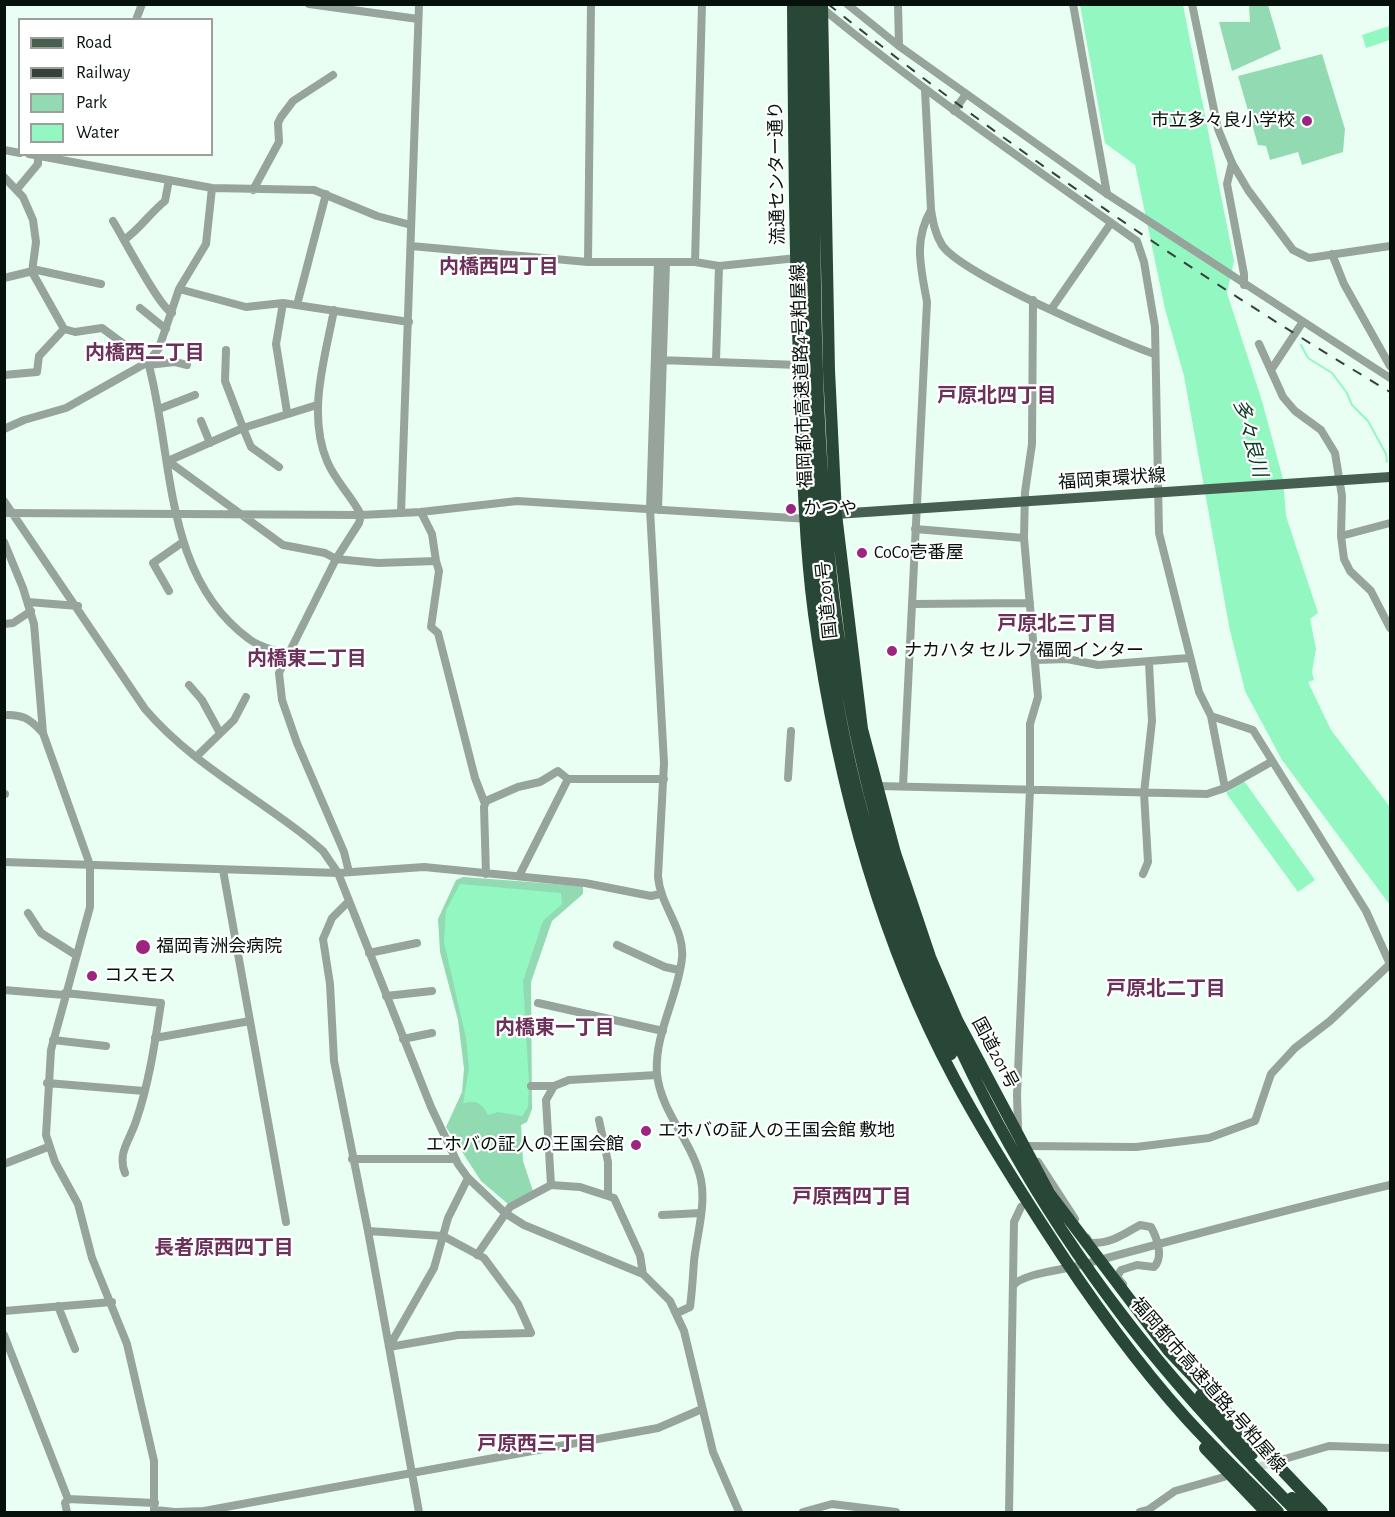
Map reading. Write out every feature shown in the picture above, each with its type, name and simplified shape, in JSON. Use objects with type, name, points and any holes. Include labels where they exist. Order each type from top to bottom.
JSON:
[{"type":"highway","name":"流通センター通り","points":[[793,4],[796,258],[806,520]]},
{"type":"highway","name":"福岡都市高速道路4号粕屋線","points":[[803,4],[816,519],[832,670],[843,729],[877,862],[912,964],[962,1078],[1001,1150]]},
{"type":"highway","name":"福岡都市高速道路4号粕屋線","points":[[819,6],[812,297],[828,556],[843,673],[867,788],[886,858],[920,960],[970,1071],[1030,1179],[1122,1316],[1175,1381],[1297,1512]]},
{"type":"highway","points":[[819,6],[829,370],[836,514]]},
{"type":"highway","name":"国道201号","points":[[836,514],[862,729],[895,853],[919,925],[957,1020],[1049,1193],[1168,1350],[1322,1512]]},
{"type":"highway","name":"国道201号","points":[[806,520],[814,616],[836,738],[867,867],[890,935],[925,1019],[954,1078],[1025,1199],[1097,1307],[1186,1417],[1278,1512]]},
{"type":"highway","points":[[1001,1150],[1026,1208],[1075,1289],[1099,1322],[1193,1435],[1266,1512]]},
{"type":"highway","points":[[1001,1150],[1034,1206],[1103,1307],[1199,1423],[1284,1512]]},
{"type":"highway","points":[[1030,1179],[1033,1179],[1152,1338],[1258,1461],[1298,1504],[1310,1512]]},
{"type":"main road","name":"福岡東環状線","points":[[836,514],[1390,477]]},
{"type":"street","points":[[309,4],[418,19]]},
{"type":"street","points":[[401,513],[419,4]]},
{"type":"street","points":[[588,262],[591,4]]},
{"type":"street","points":[[695,262],[702,4]]},
{"type":"street","points":[[847,4],[899,46],[1107,194],[1388,377],[1390,366],[1344,284],[1332,254]]},
{"type":"street","points":[[898,4],[899,46]]},
{"type":"street","points":[[1073,4],[1107,194]]},
{"type":"street","points":[[1192,4],[1218,129],[1232,163],[1248,190],[1293,249],[1309,258],[1390,246]]},
{"type":"street","points":[[819,6],[925,90],[1137,241],[1144,262],[1155,327],[1159,533],[1198,692],[1211,716],[1225,788]]},
{"type":"street","points":[[253,190],[279,142],[278,123],[292,101],[333,75]]},
{"type":"street","points":[[925,90],[931,210],[933,226],[942,245],[950,254],[990,281],[1154,354]]},
{"type":"street","points":[[954,111],[966,94]]},
{"type":"street","points":[[18,188],[38,164],[35,156]]},
{"type":"street","points":[[40,156],[212,188],[293,189],[326,194],[377,216],[411,225]]},
{"type":"street","points":[[1232,163],[1227,184],[1244,274],[1241,283]]},
{"type":"street","points":[[4,177],[18,188],[33,220],[36,242],[32,272],[64,328],[75,332],[102,328],[148,363],[175,362],[187,365]]},
{"type":"street","points":[[124,240],[137,231],[147,216],[165,201],[169,180]]},
{"type":"street","points":[[4,429],[24,420],[66,408],[148,363],[159,348],[179,289],[206,244],[212,188]]},
{"type":"street","points":[[297,305],[326,194]]},
{"type":"street","points":[[903,786],[927,302],[920,239],[921,227],[931,210]]},
{"type":"street","points":[[113,221],[156,294],[172,313]]},
{"type":"street","points":[[1052,308],[1111,223]]},
{"type":"street","points":[[411,246],[588,262],[695,262],[719,266],[796,258]]},
{"type":"street","points":[[662,263],[654,509],[664,778],[658,876],[660,894],[680,935],[682,948],[680,970],[663,1031],[657,1075],[662,1092],[701,1180],[701,1213],[690,1307],[677,1313]]},
{"type":"street","points":[[716,361],[719,266]]},
{"type":"street","points":[[4,278],[37,270],[101,284]]},
{"type":"street","points":[[179,289],[246,307],[283,303],[409,322]]},
{"type":"street","points":[[1033,300],[1032,444],[1025,502],[1024,538],[1038,697],[1030,724],[1030,789],[1016,1118],[1028,1146],[1090,1243],[1130,1233],[1140,1225],[1151,1227],[1160,1256],[1154,1267],[1137,1265],[1121,1270],[1118,1277],[1176,1356],[1281,1460],[1308,1450],[1329,1446],[1390,1448]]},
{"type":"street","points":[[283,303],[276,344],[286,412]]},
{"type":"street","points":[[140,308],[166,329]]},
{"type":"street","points":[[334,310],[317,405],[326,460],[361,515],[359,523],[336,559],[279,673],[282,700],[344,852],[348,872]]},
{"type":"street","points":[[1270,370],[1302,323]]},
{"type":"street","points":[[4,375],[37,372],[39,356],[64,328]]},
{"type":"street","points":[[1259,344],[1283,397],[1295,411],[1330,440],[1339,466],[1344,559],[1350,571],[1371,591],[1390,627]]},
{"type":"street","points":[[226,350],[225,381],[251,447],[279,466]]},
{"type":"street","points":[[659,360],[799,365]]},
{"type":"street","points":[[148,363],[183,542],[200,584],[219,613],[250,641],[287,655]]},
{"type":"street","points":[[159,410],[195,395]]},
{"type":"street","points":[[168,461],[243,428],[286,412],[317,405]]},
{"type":"street","points":[[201,421],[210,443]]},
{"type":"street","points":[[168,461],[243,514],[263,533],[283,545],[325,554],[336,559],[378,563],[436,561]]},
{"type":"street","points":[[4,501],[9,513],[78,606],[145,709],[167,733],[196,757],[309,839],[322,851],[338,873],[403,1040],[455,1159],[468,1178],[505,1212],[524,1225],[643,1274],[658,1287],[677,1313],[712,1452],[739,1512]]},
{"type":"street","points":[[9,513],[361,515],[421,512],[517,501],[806,520],[836,514]]},
{"type":"street","points":[[421,512],[432,534],[439,571],[431,627],[438,633],[475,778],[485,804],[486,874]]},
{"type":"street","points":[[1341,536],[1390,523]]},
{"type":"street","points":[[915,529],[1024,538]]},
{"type":"street","points":[[4,542],[31,611],[43,733],[90,865],[90,908],[52,1040],[45,1124],[48,1147],[78,1204],[92,1258],[112,1302],[127,1344],[154,1461],[154,1508]]},
{"type":"street","points":[[170,591],[153,562],[183,542]]},
{"type":"street","points":[[28,602],[78,606]]},
{"type":"street","points":[[913,604],[1030,603]]},
{"type":"street","points":[[4,624],[13,623],[31,611]]},
{"type":"street","points":[[1035,660],[1067,659],[1098,665],[1149,663],[1189,658]]},
{"type":"street","points":[[1143,874],[1148,862],[1144,793],[1152,721],[1149,663]]},
{"type":"street","points":[[189,684],[202,700],[220,734]]},
{"type":"street","points":[[196,757],[234,720],[246,698]]},
{"type":"street","points":[[4,716],[19,714],[31,720],[43,733]]},
{"type":"street","points":[[1028,1146],[1136,1147],[1209,1138],[1254,1121],[1271,1074],[1294,1048],[1330,1021],[1390,964],[1366,911],[1253,730],[1211,716]]},
{"type":"street","points":[[788,778],[790,731]]},
{"type":"street","points":[[878,786],[1207,794],[1225,788],[1271,762]]},
{"type":"street","points":[[485,804],[492,797],[530,786],[558,771],[568,778],[664,778]]},
{"type":"street","points":[[519,876],[568,778]]},
{"type":"street","points":[[4,862],[338,873],[424,867],[585,883],[651,896],[660,894]]},
{"type":"street","points":[[222,870],[286,1222]]},
{"type":"street","points":[[348,902],[332,918],[322,939],[330,984],[333,1061],[368,1231],[419,1512]]},
{"type":"street","points":[[28,913],[41,933],[76,955]]},
{"type":"street","points":[[369,953],[417,944]]},
{"type":"street","points":[[616,945],[664,967],[680,970]]},
{"type":"street","points":[[4,990],[160,1003],[144,1091],[136,1121],[123,1148],[122,1166],[125,1173]]},
{"type":"street","points":[[386,996],[432,991]]},
{"type":"street","points":[[538,1003],[663,1031]]},
{"type":"street","points":[[154,1038],[250,1021]]},
{"type":"street","points":[[403,1040],[432,1033]]},
{"type":"street","points":[[52,1040],[106,1046]]},
{"type":"street","points":[[531,1086],[554,1086],[570,1080],[657,1075]]},
{"type":"street","points":[[47,1083],[144,1091]]},
{"type":"street","points":[[551,1185],[546,1106],[548,1092],[554,1086]]},
{"type":"street","points":[[599,1120],[608,1162],[608,1196]]},
{"type":"street","points":[[4,1164],[48,1147]]},
{"type":"street","points":[[352,1159],[455,1159]]},
{"type":"street","points":[[389,1347],[434,1268],[454,1202],[468,1178]]},
{"type":"street","points":[[477,1254],[510,1207],[551,1185],[567,1185],[614,1198],[624,1215],[640,1255],[643,1274]]},
{"type":"street","points":[[1013,1286],[1020,1279],[1071,1268],[1272,1213],[1390,1185]]},
{"type":"street","points":[[1009,1512],[1014,1222],[1021,1207]]},
{"type":"street","points":[[662,1215],[701,1213]]},
{"type":"street","points":[[368,1231],[443,1236],[484,1257],[518,1304],[531,1333],[458,1335],[389,1347]]},
{"type":"street","points":[[4,1311],[112,1302]]},
{"type":"street","points":[[58,1306],[75,1349]]},
{"type":"street","points":[[4,1335],[68,1499]]},
{"type":"street","points":[[68,1499],[176,1512],[204,1512],[658,1428],[702,1409]]},
{"type":"street","points":[[1140,1512],[1148,1510],[1175,1491],[1224,1476]]},
{"type":"street","points":[[67,1512],[65,1503],[68,1499]]},
{"type":"street","points":[[804,1512],[832,1504],[896,1512]]},
{"type":"green space","points":[[1249,5],[1268,5],[1281,49],[1232,71],[1219,22],[1250,22]]},
{"type":"green space","points":[[1322,54],[1345,129],[1343,152],[1302,165],[1298,152],[1270,160],[1266,146],[1258,145],[1238,76]]},
{"type":"green space","points":[[463,877],[583,886],[583,894],[552,921],[531,982],[532,1109],[527,1122],[521,1125],[523,1161],[533,1191],[508,1204],[481,1181],[446,1127],[462,1092],[464,1069],[458,1020],[440,952],[438,919],[456,880]]},
{"type":"water","name":"多々良川","points":[[1080,5],[1183,5],[1234,261],[1227,293],[1262,401],[1283,479],[1286,516],[1318,613],[1310,619],[1316,649],[1312,672],[1314,680],[1308,682],[1331,730],[1390,807],[1390,905],[1282,760],[1245,691],[1230,631],[1184,376],[1165,309],[1135,165],[1105,143]]},
{"type":"water","points":[[1389,26],[1390,40],[1366,48],[1362,35]]},
{"type":"water","points":[[1244,781],[1315,880],[1298,892],[1226,793]]},
{"type":"water","points":[[460,884],[561,893],[562,904],[543,921],[523,981],[529,1083],[528,1107],[522,1116],[498,1112],[488,1115],[478,1103],[463,1104],[469,1068],[466,1038],[444,942],[446,910]]},
{"type":"waterway","points":[[1301,345],[1308,358],[1332,373],[1347,393],[1352,405],[1368,421],[1386,454],[1387,462]]},
{"type":"tunnel","points":[[1236,1473],[1279,1461]]},
{"type":"railway","points":[[828,4],[964,108],[1103,208],[1245,302],[1390,392]]},
{"type":"place","name":"市立多々良小学校","points":[[1307,121]]},
{"type":"place","name":"かつや","points":[[791,509]]},
{"type":"place","name":"CoCo壱番屋","points":[[862,553]]},
{"type":"place","name":"ナカハタ セルフ 福岡インター","points":[[892,651]]},
{"type":"place","name":"福岡青洲会病院","points":[[143,947]]},
{"type":"place","name":"コスモス","points":[[92,976]]},
{"type":"place","name":"エホバの証人の王国会館 敷地","points":[[646,1131]]},
{"type":"place","name":"エホバの証人の王国会館","points":[[636,1145]]},
{"type":"district","name":"内橋西四丁目","points":[[499,267]]},
{"type":"district","name":"内橋西二丁目","points":[[145,353]]},
{"type":"district","name":"戸原北四丁目","points":[[997,396]]},
{"type":"district","name":"戸原北三丁目","points":[[1057,624]]},
{"type":"district","name":"内橋東二丁目","points":[[307,659]]},
{"type":"district","name":"戸原北二丁目","points":[[1166,989]]},
{"type":"district","name":"内橋東一丁目","points":[[555,1028]]},
{"type":"district","name":"戸原西四丁目","points":[[852,1197]]},
{"type":"district","name":"長者原西四丁目","points":[[224,1248]]},
{"type":"district","name":"戸原西三丁目","points":[[537,1444]]}]
